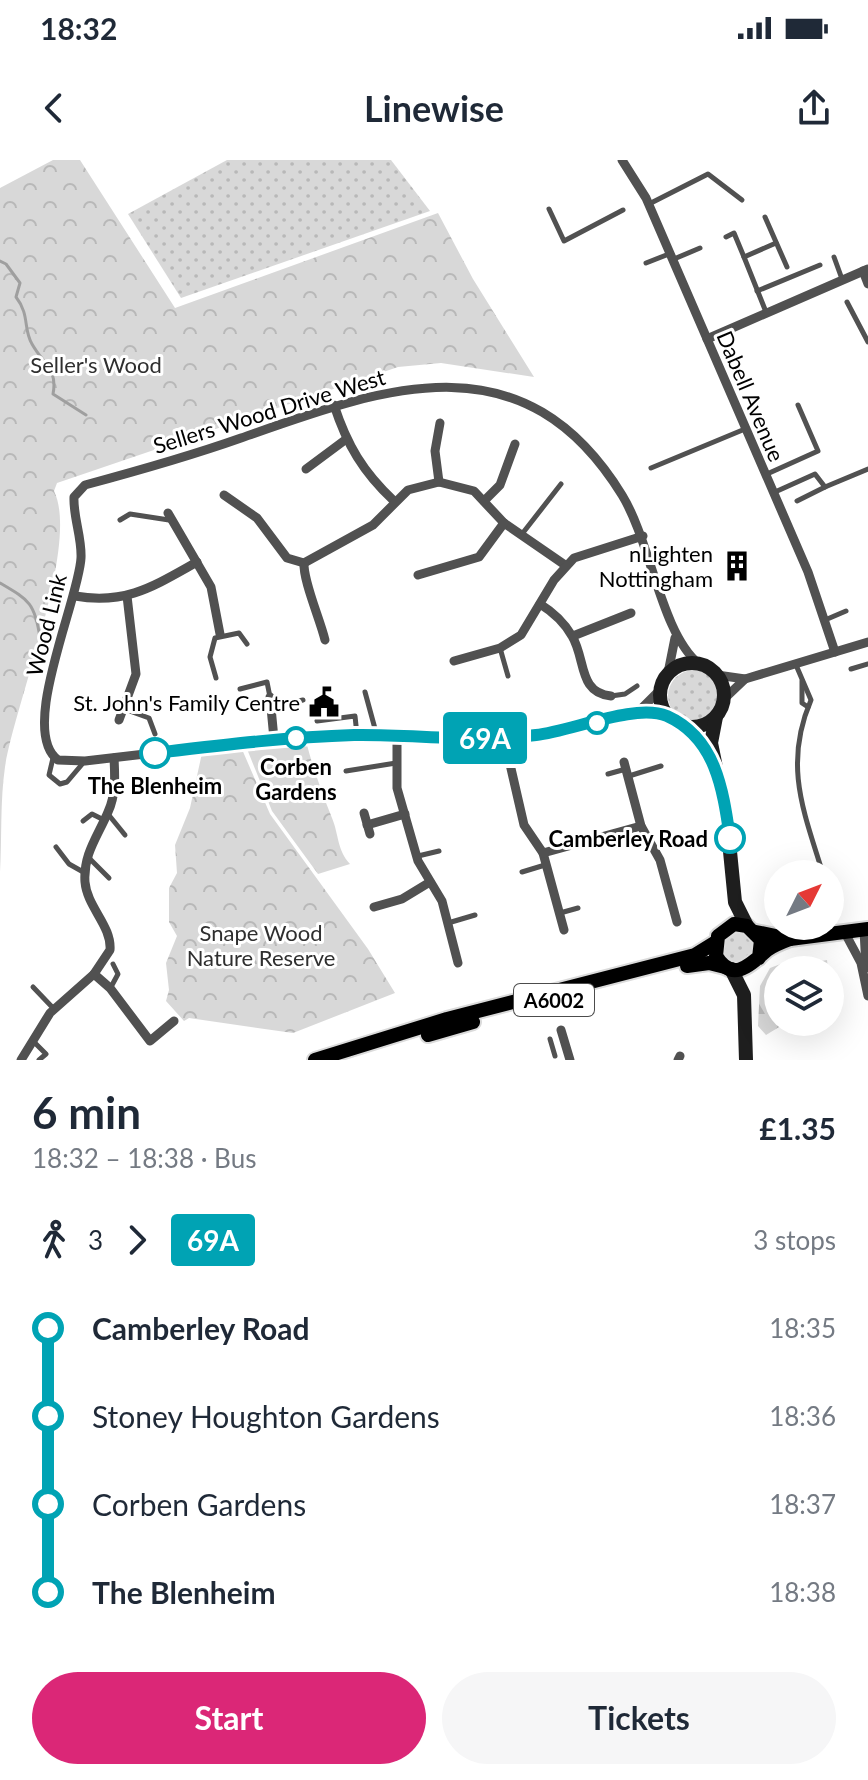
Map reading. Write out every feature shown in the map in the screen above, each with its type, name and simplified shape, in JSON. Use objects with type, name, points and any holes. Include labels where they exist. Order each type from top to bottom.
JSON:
[{"type":"main road","points":[[764,932],[734,924],[719,936],[716,956],[728,968],[747,969],[770,948],[788,940]]},
{"type":"main road","points":[[752,929],[762,945],[759,958]]},
{"type":"main road","points":[[845,933],[866,930]]},
{"type":"main road","name":"A6002","points":[[315,1060],[447,1019],[699,954],[719,936]]},
{"type":"main road","name":"A6002","points":[[384,1041],[403,1041],[700,963],[728,968]]},
{"type":"street","name":"Dabell Avenue","points":[[622,160],[649,204],[774,492],[835,652]]},
{"type":"street","points":[[707,339],[865,270],[868,284]]},
{"type":"street","name":"Sellers Wood Drive West","points":[[76,492],[85,485],[217,446],[334,405],[397,389],[441,385],[477,389],[539,411],[586,448],[623,496],[643,536],[675,635],[685,652],[699,664]]},
{"type":"street","points":[[334,405],[345,440],[373,482],[394,501]]},
{"type":"street","points":[[426,432],[439,429],[436,458],[439,482]]},
{"type":"street","points":[[306,469],[345,440]]},
{"type":"street","points":[[484,501],[498,490],[515,444]]},
{"type":"street","points":[[511,455],[522,459]]},
{"type":"street","points":[[238,491],[228,498],[263,524],[287,558],[304,563],[373,525],[408,490],[439,482],[463,486],[484,501],[504,523],[565,565]]},
{"type":"street","name":"Wood Link","points":[[58,760],[46,739],[48,686],[58,642],[75,596],[81,560],[73,503],[76,492]]},
{"type":"street","points":[[161,526],[170,516],[197,562],[215,597],[220,634]]},
{"type":"street","points":[[418,575],[479,557],[504,523]]},
{"type":"street","points":[[458,656],[500,648],[521,635],[565,565],[583,553],[643,536]]},
{"type":"street","points":[[437,557],[440,570]]},
{"type":"street","points":[[75,596],[94,599],[127,596],[148,590],[197,562]]},
{"type":"street","points":[[304,563],[303,575],[325,640]]},
{"type":"street","points":[[119,720],[136,674],[137,659],[127,596]]},
{"type":"street","points":[[540,604],[553,612],[573,636],[587,682],[598,695],[611,696]]},
{"type":"street","points":[[319,615],[330,612]]},
{"type":"street","points":[[573,636],[627,619]]},
{"type":"street","name":"Sellers Wood Drive West","points":[[668,673],[674,660],[675,635]]},
{"type":"street","points":[[639,711],[660,690],[668,673],[680,665],[699,664],[717,675],[745,679],[868,642]]},
{"type":"street","points":[[717,675],[724,699]]},
{"type":"street","points":[[745,679],[724,699],[711,736],[729,829],[735,902],[752,929]]},
{"type":"street","points":[[660,690],[661,706],[668,717]]},
{"type":"street","points":[[593,705],[598,695]]},
{"type":"street","points":[[274,739],[272,701],[285,704]]},
{"type":"street","points":[[58,760],[85,761],[274,739],[357,735],[504,738],[557,732],[639,711],[668,717],[684,727],[698,738],[715,764]]},
{"type":"street","points":[[684,727],[699,727],[716,717]]},
{"type":"street","points":[[397,737],[396,763],[405,814],[417,857],[439,895],[458,963]]},
{"type":"street","points":[[504,738],[524,825],[543,853],[559,921]]},
{"type":"street","points":[[21,1060],[54,1009],[94,974],[108,955],[111,943],[89,900],[85,873],[87,857],[106,817],[114,790],[114,758]]},
{"type":"street","points":[[626,769],[641,826],[660,860],[677,922]]},
{"type":"street","points":[[364,813],[369,829],[405,814]]},
{"type":"street","points":[[543,853],[641,826]]},
{"type":"street","points":[[374,907],[402,899],[430,882]]},
{"type":"street","points":[[719,936],[735,902]]},
{"type":"street","points":[[866,930],[868,991]]},
{"type":"street","points":[[845,933],[861,963],[868,991]]},
{"type":"street","points":[[728,968],[744,995],[746,1060]]},
{"type":"street","points":[[94,974],[110,988],[150,1041],[174,1021]]},
{"type":"street","points":[[561,1030],[568,1042],[570,1060]]},
{"type":"lane","points":[[649,204],[708,174],[742,200]]},
{"type":"lane","points":[[549,209],[564,241],[623,210]]},
{"type":"lane","points":[[765,217],[787,267]]},
{"type":"lane","points":[[726,237],[734,233],[766,314]]},
{"type":"lane","points":[[744,257],[776,243]]},
{"type":"lane","points":[[646,263],[700,248]]},
{"type":"lane","points":[[834,257],[843,280]]},
{"type":"lane","points":[[757,291],[820,265]]},
{"type":"lane","points":[[847,302],[868,342]]},
{"type":"lane","points":[[766,474],[818,451],[798,405]]},
{"type":"lane","points":[[651,468],[746,428]]},
{"type":"lane","points":[[797,501],[868,469]]},
{"type":"lane","points":[[774,492],[815,474],[825,487]]},
{"type":"lane","points":[[520,535],[561,484]]},
{"type":"lane","points":[[120,520],[130,514],[170,516]]},
{"type":"lane","points":[[825,620],[846,611]]},
{"type":"lane","points":[[216,678],[210,657],[215,638],[220,634],[239,633],[247,644]]},
{"type":"lane","points":[[500,648],[508,676]]},
{"type":"lane","points":[[796,664],[802,681],[802,703],[808,707],[796,782],[819,860]]},
{"type":"lane","points":[[851,669],[868,664]]},
{"type":"lane","points":[[240,689],[267,682],[272,701]]},
{"type":"lane","points":[[611,696],[625,694],[637,686]]},
{"type":"lane","points":[[365,692],[377,736]]},
{"type":"lane","points":[[285,704],[303,700]]},
{"type":"lane","points":[[123,709],[149,718],[155,734]]},
{"type":"lane","points":[[317,721],[355,716],[357,735]]},
{"type":"lane","points":[[58,760],[49,775],[60,784],[67,782],[85,761]]},
{"type":"lane","points":[[346,771],[396,763]]},
{"type":"lane","points":[[608,774],[661,766]]},
{"type":"lane","points":[[83,821],[92,814],[106,817],[125,835]]},
{"type":"lane","points":[[56,847],[69,864],[85,873]]},
{"type":"lane","points":[[417,857],[439,851]]},
{"type":"lane","points":[[87,857],[109,878]]},
{"type":"lane","points":[[522,872],[546,865]]},
{"type":"lane","points":[[559,921],[578,908]]},
{"type":"lane","points":[[448,923],[475,915]]},
{"type":"lane","points":[[110,988],[118,974],[113,964]]},
{"type":"lane","points":[[33,987],[54,1009]]},
{"type":"lane","points":[[550,1039],[555,1056]]},
{"type":"lane","points":[[34,1041],[46,1054],[39,1060]]},
{"type":"lane","points":[[553,1049],[568,1042]]},
{"type":"green space","name":"Seller's Wood","points":[[53,160],[80,160],[175,308],[438,213],[473,279],[534,377],[441,363],[398,367],[57,483],[54,491],[60,515],[59,547],[53,585],[5,767],[0,872],[0,188]]},
{"type":"green space","points":[[227,160],[391,160],[430,211],[181,298],[128,214]]},
{"type":"green space","points":[[694,670],[712,678],[720,696],[712,714],[694,722],[676,714],[668,696],[676,678]]},
{"type":"green space","points":[[307,745],[340,848],[350,864],[318,874],[272,811],[247,749]]},
{"type":"green space","name":"Snape Wood Nature Reserve","points":[[241,747],[270,814],[368,949],[395,993],[293,1033],[189,1018],[184,1021],[166,1001],[169,990],[166,963],[177,936],[169,922],[169,888],[177,873],[175,845],[190,808],[202,753]]},
{"type":"green space","points":[[298,770],[303,783],[273,796],[268,783]]},
{"type":"green space","points":[[738,932],[749,937],[754,948],[749,959],[738,964],[727,959],[722,948],[727,937]]},
{"type":"green space","points":[[764,979],[764,1033],[758,1026],[760,986]]},
{"type":"waterway","points":[[0,261],[6,264],[20,283],[16,297],[23,310],[29,338],[51,372],[53,394],[86,415]]},
{"type":"waterway","points":[[0,583],[29,604],[36,617],[40,638]]},
{"type":"bus line","name":"69A","points":[[155,753],[274,739],[357,735],[436,739],[534,736],[639,711],[668,717],[693,732],[703,744],[715,764],[730,838]]},
{"type":"place","name":"nLighten Nottingham","points":[[737,566]]},
{"type":"place","name":"St. John's Family Centre","points":[[324,702]]},
{"type":"place","name":"Corben Gardens","points":[[296,738]]},
{"type":"place","name":"The Blenheim","points":[[155,753]]},
{"type":"place","name":"Camberley Road","points":[[730,838]]}]
